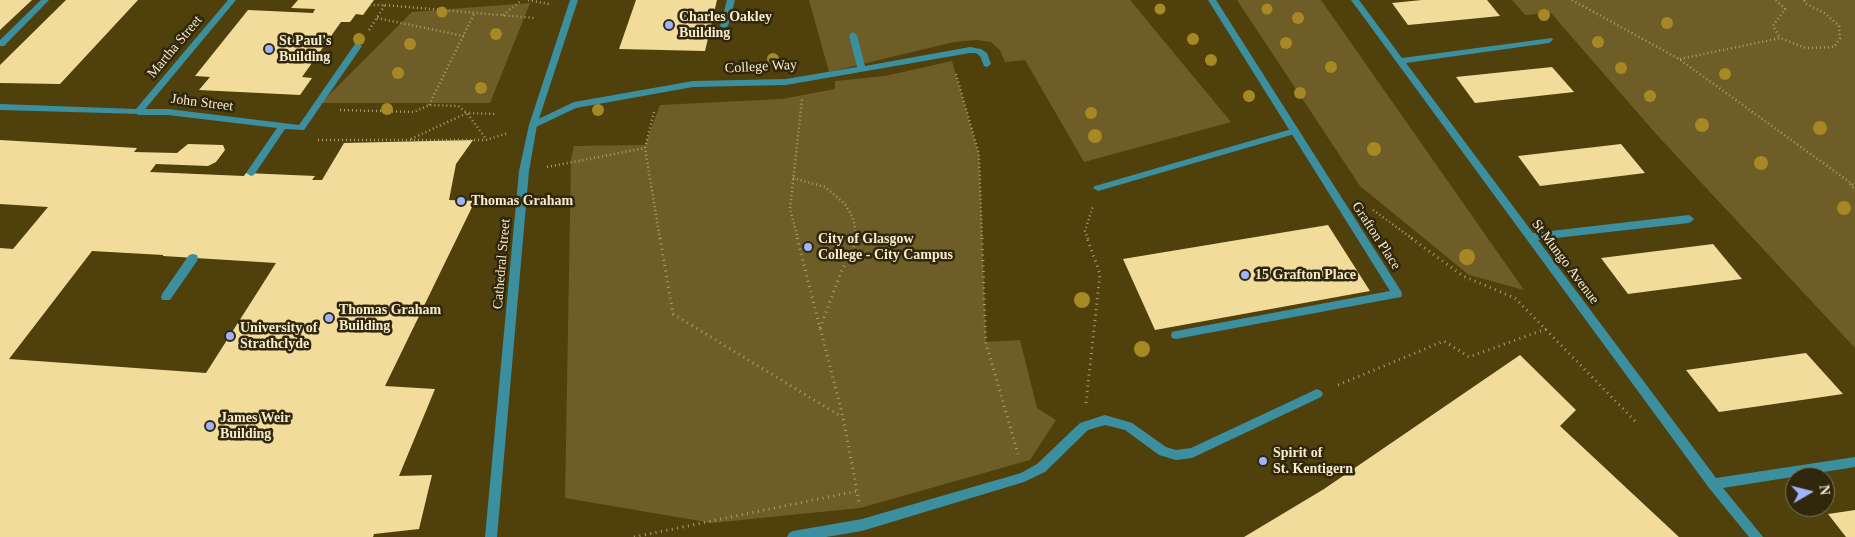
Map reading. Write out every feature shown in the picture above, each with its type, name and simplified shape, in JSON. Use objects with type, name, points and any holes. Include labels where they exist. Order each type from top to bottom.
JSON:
[{"type":"street","points":[[1,44],[45,0]]},
{"type":"street","name":"Martha Street","points":[[138,112],[232,0]]},
{"type":"street","name":"Cathedral Street","points":[[491,537],[524,171],[533,125],[574,0]]},
{"type":"street","points":[[724,26],[731,0]]},
{"type":"street","name":"Grafton Place","points":[[1176,335],[1398,294],[1212,0]]},
{"type":"street","name":"St Mungo Avenue","points":[[1355,0],[1402,61],[1529,237],[1713,484],[1757,537]]},
{"type":"street","points":[[853,35],[862,70]]},
{"type":"street","points":[[1402,61],[1549,40]]},
{"type":"street","points":[[302,128],[358,46]]},
{"type":"street","name":"College Way","points":[[533,125],[574,105],[693,84],[786,82],[970,50],[984,55],[987,64]]},
{"type":"street","name":"John Street","points":[[0,107],[168,112],[302,128]]},
{"type":"street","points":[[251,173],[282,127]]},
{"type":"street","points":[[1098,188],[1295,131]]},
{"type":"street","points":[[1529,237],[1690,219]]},
{"type":"street","points":[[166,296],[193,258]]},
{"type":"street","points":[[793,537],[862,524],[1024,477],[1041,468],[1084,426],[1105,420],[1128,426],[1162,451],[1176,455],[1192,453],[1317,394]]},
{"type":"street","points":[[1713,484],[1855,462]]},
{"type":"path","points":[[503,16],[522,0]]},
{"type":"path","points":[[528,0],[540,4]]},
{"type":"path","points":[[1572,0],[1581,7],[1679,59],[1855,186]]},
{"type":"path","points":[[1578,0],[1581,7]]},
{"type":"path","points":[[1776,0],[1785,9],[1773,26],[1780,38]]},
{"type":"path","points":[[1679,59],[1780,38],[1806,48],[1834,47],[1840,38],[1839,26],[1826,14],[1805,3],[1804,0]]},
{"type":"path","points":[[370,5],[534,18]]},
{"type":"path","points":[[358,46],[385,6]]},
{"type":"path","points":[[429,105],[474,14]]},
{"type":"path","points":[[377,18],[464,36]]},
{"type":"path","points":[[955,71],[979,154],[986,343],[1024,477]]},
{"type":"path","points":[[804,78],[790,209],[843,417],[862,524]]},
{"type":"path","points":[[660,89],[646,148],[673,314],[843,417]]},
{"type":"path","points":[[314,110],[414,112],[429,105],[458,106],[467,113],[486,140]]},
{"type":"path","points":[[408,141],[467,113],[497,114]]},
{"type":"path","points":[[302,128],[317,140],[486,140],[533,125]]},
{"type":"path","points":[[524,171],[646,148]]},
{"type":"path","points":[[793,178],[825,187],[845,204],[853,218],[858,238],[841,272],[820,328]]},
{"type":"path","points":[[1849,181],[1855,190]]},
{"type":"path","points":[[1084,426],[1100,274],[1085,232],[1098,188]]},
{"type":"path","points":[[1367,207],[1382,215],[1463,276],[1515,298],[1637,422]]},
{"type":"path","points":[[1317,394],[1444,341],[1470,357],[1546,329]]},
{"type":"path","points":[[634,537],[857,491]]},
{"type":"shaded area","points":[[809,0],[1130,0],[1231,122],[1084,162],[1025,60],[1005,62],[1000,50],[991,42],[977,40],[954,42],[829,72]]},
{"type":"shaded area","points":[[1237,0],[1321,0],[1524,290],[1469,275],[1360,186]]},
{"type":"shaded area","points":[[1512,0],[1855,0],[1855,348],[1657,135],[1551,13],[1525,15]]},
{"type":"shaded area","points":[[530,3],[490,103],[321,103],[412,12]]},
{"type":"shaded area","points":[[952,61],[979,154],[986,342],[1020,340],[1037,408],[1056,420],[1030,460],[860,508],[712,523],[565,498],[571,159],[574,146],[645,145],[660,105],[782,99],[835,89],[835,81],[885,76]]},
{"type":"building","points":[[0,0],[32,0],[0,30]]},
{"type":"building","points":[[66,0],[138,0],[60,84],[0,83],[0,65]]},
{"type":"building","name":"St Paul's Building","points":[[298,0],[374,0],[363,15],[356,14],[350,22],[341,22],[302,77],[312,78],[300,95],[199,90],[210,77],[195,76],[248,10],[313,13],[315,9],[291,8]]},
{"type":"building","name":"Charles Oakley Building","points":[[636,0],[717,0],[705,51],[619,49]]},
{"type":"building","points":[[1422,0],[1487,0],[1500,16],[1408,25],[1392,3]]},
{"type":"building","points":[[1552,67],[1574,92],[1475,103],[1456,77]]},
{"type":"building","name":"University of Strathclyde","points":[[0,140],[137,148],[134,152],[177,153],[188,144],[223,145],[225,150],[216,162],[208,166],[156,164],[150,172],[244,176],[246,173],[315,176],[312,180],[322,180],[344,143],[473,140],[456,164],[449,200],[475,201],[385,386],[435,389],[399,476],[432,475],[419,529],[374,534],[373,537],[0,537],[0,248],[13,249],[48,207],[0,204]],"holes":[[[92,251],[276,263],[206,373],[9,359]]]},
{"type":"building","points":[[1621,144],[1645,173],[1540,186],[1518,156]]},
{"type":"building","name":"15 Grafton Place","points":[[1328,225],[1370,291],[1155,330],[1123,259]]},
{"type":"building","points":[[1713,244],[1742,279],[1628,294],[1601,258]]},
{"type":"building","points":[[1806,353],[1843,394],[1719,412],[1686,370]]},
{"type":"building","points":[[1520,355],[1576,410],[1560,426],[1679,537],[1244,537],[1324,489]]},
{"type":"building","points":[[1855,510],[1855,537],[1846,537],[1830,517],[1835,517],[1835,513]]},
{"type":"place","name":"Charles Oakley Building","points":[[669,25]]},
{"type":"place","name":"St Paul's Building","points":[[269,49]]},
{"type":"place","name":"Thomas Graham","points":[[461,201]]},
{"type":"place","name":"City of Glasgow College - City Campus","points":[[808,247]]},
{"type":"place","name":"15 Grafton Place","points":[[1245,275]]},
{"type":"place","name":"Thomas Graham Building","points":[[329,318]]},
{"type":"place","name":"University of Strathclyde","points":[[230,336]]},
{"type":"place","name":"James Weir Building","points":[[210,426]]},
{"type":"place","name":"Spirit of St. Kentigern","points":[[1263,461]]}]
